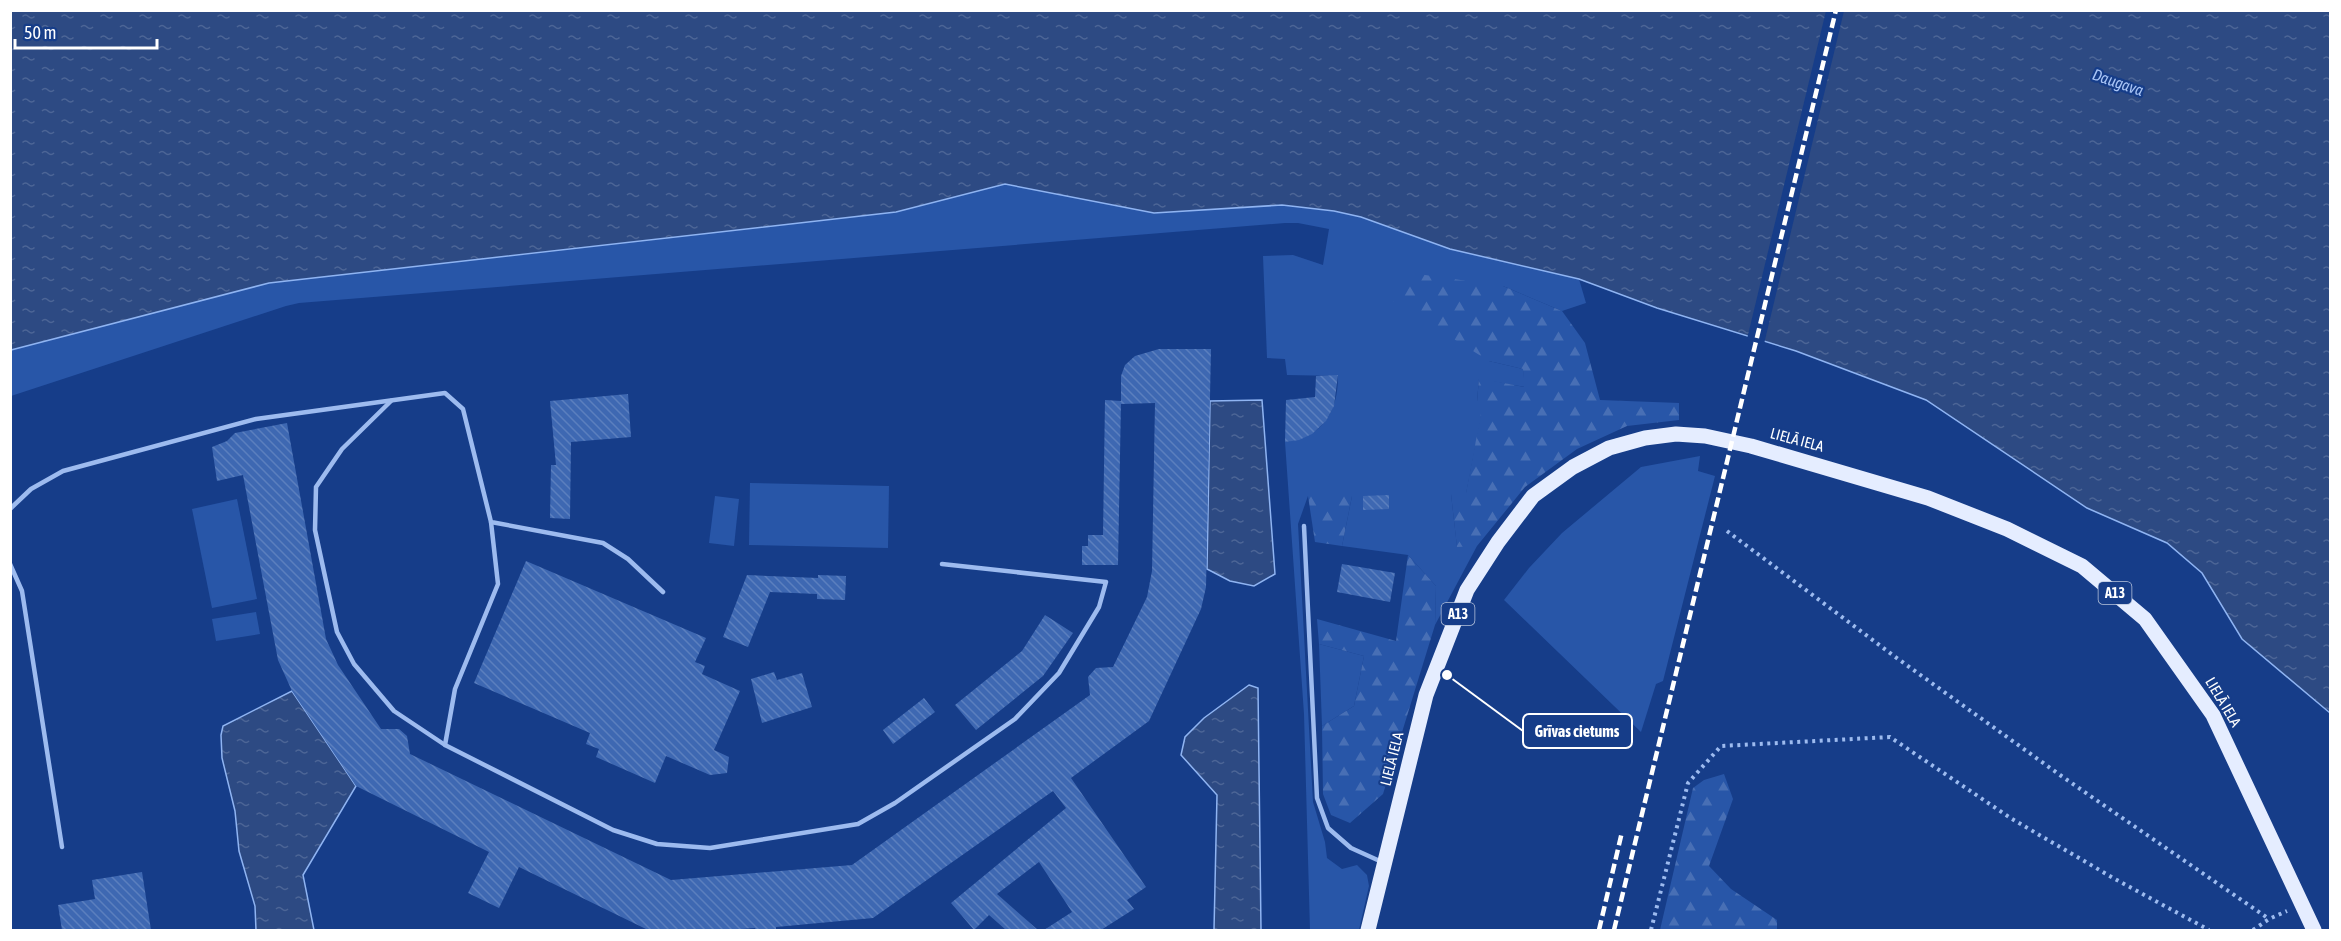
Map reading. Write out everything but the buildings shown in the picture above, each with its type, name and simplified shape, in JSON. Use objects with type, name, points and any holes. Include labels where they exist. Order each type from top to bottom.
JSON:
[{"type":"main road","name":"LIELĀ IELA","points":[[1368,930],[1426,695],[1467,590],[1498,542],[1533,496],[1573,467],[1609,447],[1645,438],[1676,434],[1705,436],[1751,446],[1928,498],[2007,529],[2082,566],[2145,619],[2213,715],[2314,930]]},
{"type":"lane","points":[[10,509],[31,489],[63,471],[256,420],[445,393],[463,409],[491,522],[498,584],[455,690],[445,745]]},
{"type":"lane","points":[[391,401],[342,449],[316,488],[315,531],[337,632],[354,664],[394,711],[445,745],[613,830],[657,844],[710,848],[858,824],[895,803],[1015,719],[1059,673],[1098,607],[1106,582],[942,564]]},
{"type":"lane","points":[[491,522],[603,543],[628,559],[663,592]]},
{"type":"lane","points":[[1304,526],[1317,798],[1328,828],[1351,848],[1384,864]]},
{"type":"lane","points":[[10,564],[22,591],[62,847]]},
{"type":"path","points":[[1727,531],[1894,656],[2032,755],[2269,919]]},
{"type":"path","points":[[1652,930],[1688,783],[1721,746],[1890,737],[2012,819],[2209,930]]},
{"type":"path","points":[[2253,930],[2269,919],[2302,905]]},
{"type":"green space","points":[[1005,184],[1154,213],[1282,205],[1334,211],[1361,217],[1450,249],[1579,279],[1586,303],[1562,311],[1503,286],[1489,361],[1523,369],[1525,387],[1479,379],[1477,401],[1484,402],[1466,494],[1451,494],[1457,546],[1477,546],[1435,625],[1436,586],[1408,555],[1342,546],[1352,496],[1308,496],[1298,524],[1313,802],[1325,842],[1327,858],[1342,869],[1357,865],[1367,875],[1369,886],[1359,930],[1310,930],[1304,714],[1285,442],[1309,435],[1325,421],[1335,401],[1338,376],[1287,375],[1285,359],[1267,358],[1263,256],[1293,255],[1323,265],[1329,229],[1285,223],[299,303],[11,396],[11,350],[269,283],[896,212]]},
{"type":"green space","points":[[1411,273],[1503,286],[1562,311],[1585,343],[1600,400],[1679,403],[1679,420],[1627,426],[1577,449],[1525,487],[1477,546],[1457,547],[1451,494],[1466,493],[1483,403],[1477,402],[1479,378],[1524,387],[1523,369],[1489,361],[1388,298]]},
{"type":"green space","points":[[1700,456],[1698,471],[1715,476],[1663,681],[1656,684],[1641,732],[1504,600],[1529,568],[1562,533],[1641,467]]},
{"type":"green space","points":[[750,483],[889,486],[888,548],[749,545]]},
{"type":"green space","points":[[715,496],[739,499],[734,546],[709,543]]},
{"type":"green space","points":[[1308,496],[1352,496],[1342,546],[1315,542]]},
{"type":"green space","points":[[237,499],[257,599],[212,608],[192,509]]},
{"type":"green space","points":[[1408,555],[1436,586],[1435,625],[1383,794],[1350,823],[1331,815],[1323,794],[1322,726],[1354,706],[1364,656],[1319,644],[1317,619],[1396,641]]},
{"type":"green space","points":[[256,612],[260,634],[216,641],[212,619]]},
{"type":"green space","points":[[1319,644],[1364,656],[1354,706],[1322,726]]},
{"type":"green space","points":[[1724,774],[1733,799],[1709,866],[1731,889],[1777,920],[1777,930],[1660,930],[1693,788],[1704,780]]},
{"type":"water","name":"Daugava","points":[[11,11],[2330,11],[2330,713],[2242,639],[2202,573],[2167,543],[2087,508],[1926,400],[1796,351],[1657,308],[1579,279],[1450,249],[1361,217],[1334,211],[1282,205],[1154,213],[1005,184],[896,212],[269,283],[11,350]]},
{"type":"water","points":[[1262,400],[1275,574],[1254,586],[1230,581],[1207,569],[1210,401]]},
{"type":"water","points":[[1249,685],[1258,688],[1261,930],[1214,930],[1217,795],[1181,755],[1185,737],[1204,718]]},
{"type":"water","points":[[292,691],[356,786],[303,875],[314,930],[256,930],[255,906],[239,851],[235,811],[222,758],[221,735],[223,726]]},
{"type":"pier","points":[[1826,11],[1844,11],[1764,344],[1747,339]]},
{"type":"railway","points":[[1614,930],[1836,10]]},
{"type":"railway","points":[[1599,930],[1622,832]]},
{"type":"place","name":"Grīvas cietums","points":[[1447,675]]}]
